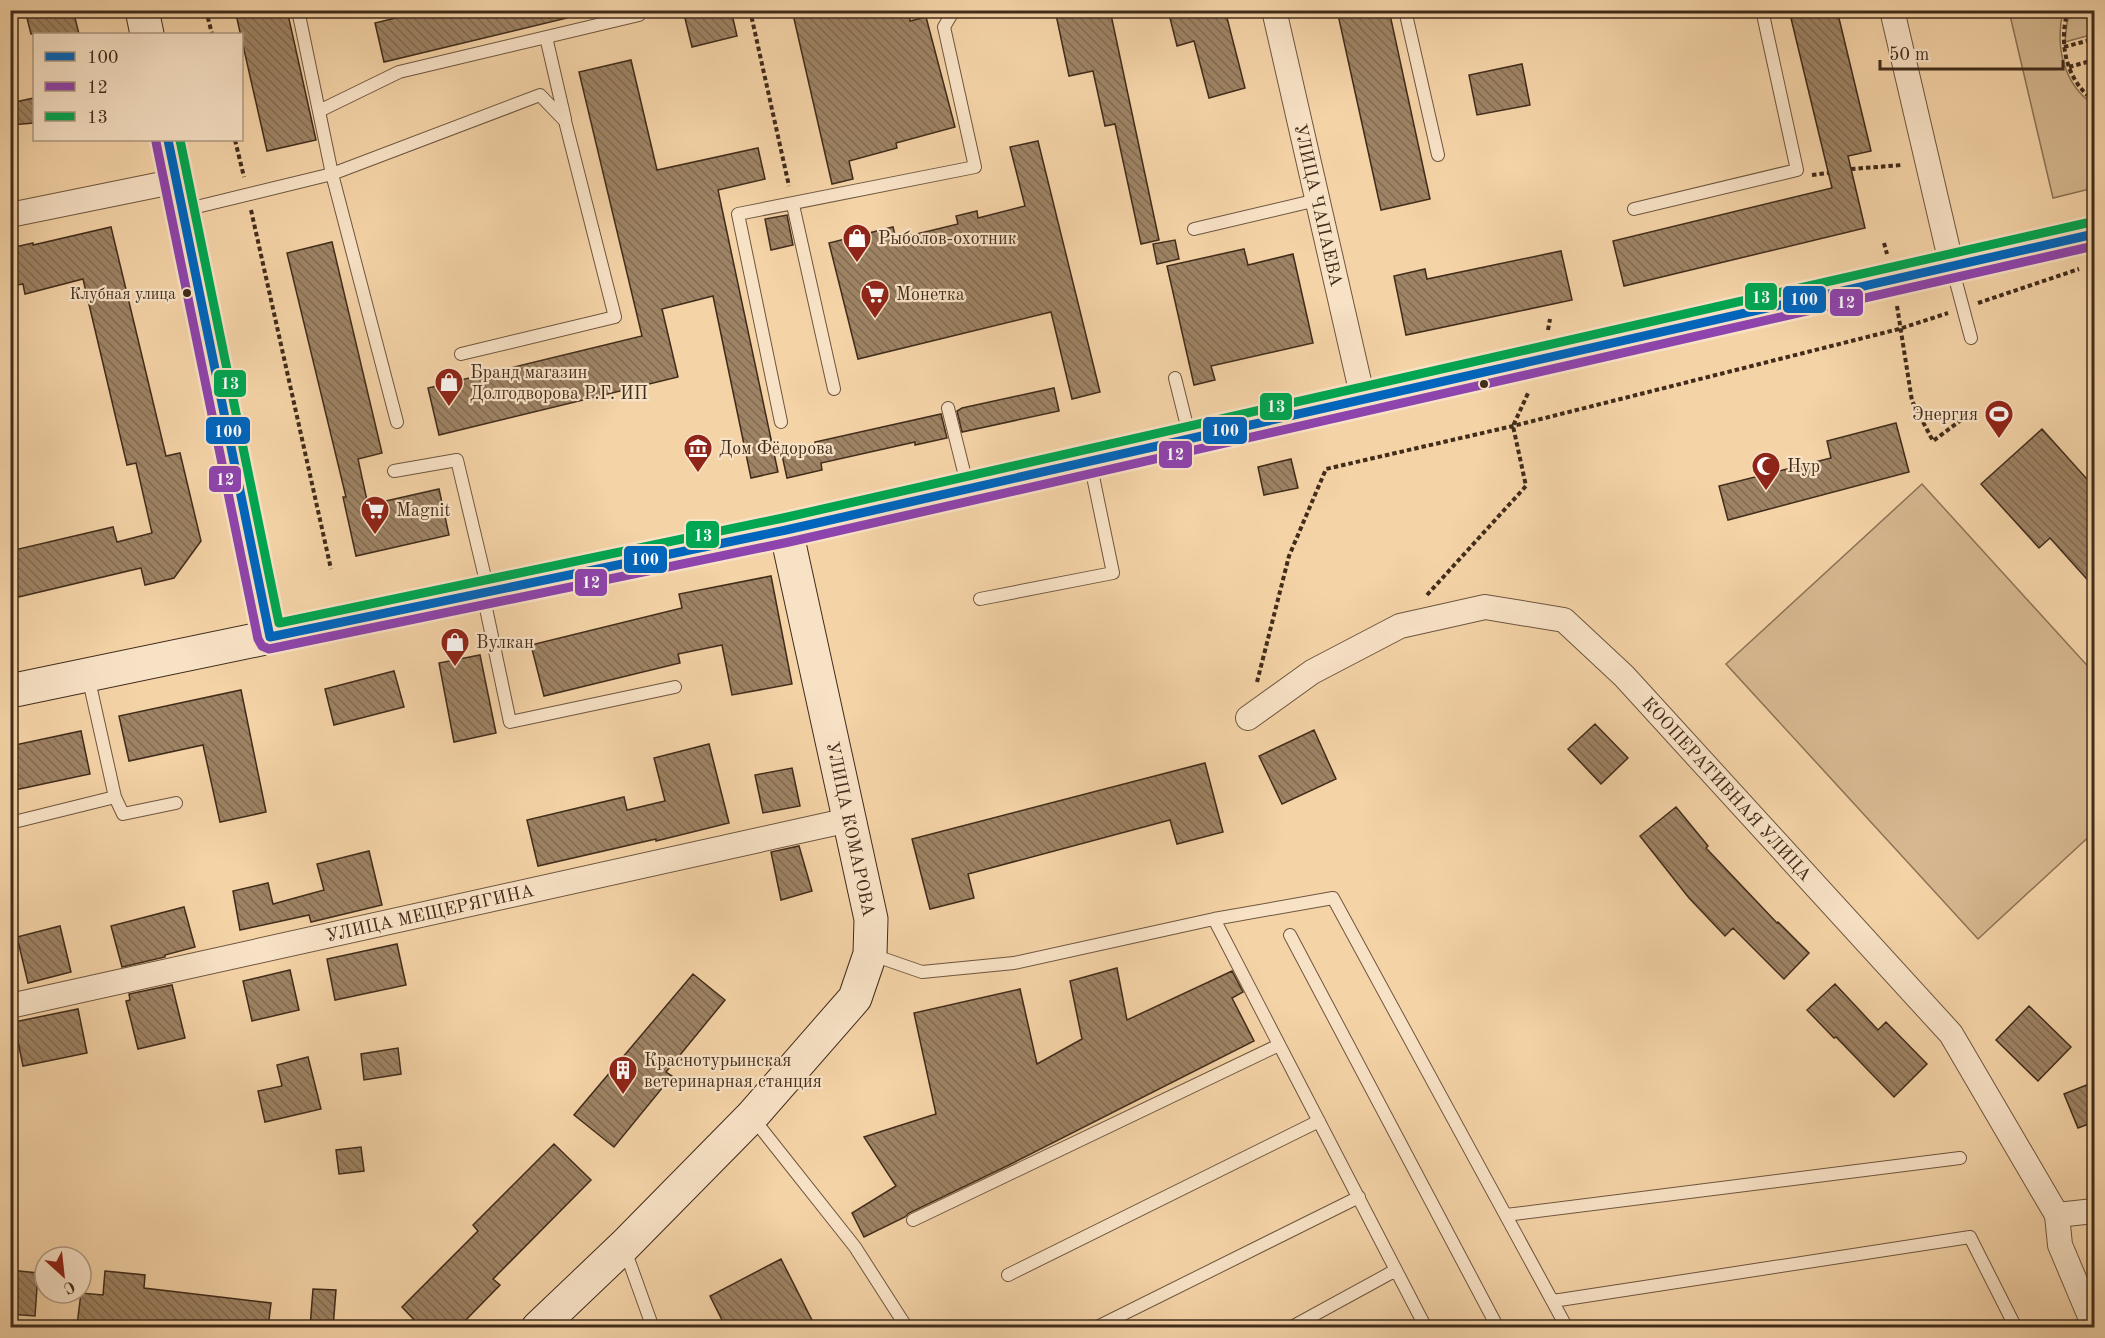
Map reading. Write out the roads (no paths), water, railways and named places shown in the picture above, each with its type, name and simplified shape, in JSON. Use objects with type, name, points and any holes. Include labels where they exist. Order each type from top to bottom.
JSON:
[{"type":"main road","points":[[142,10],[147,33]]},
{"type":"main road","points":[[168,141],[270,637]]},
{"type":"main road","points":[[10,691],[786,530],[2094,234]]},
{"type":"main road","name":"УЛИЦА КОМАРОВА","points":[[538,1328],[624,1246],[752,1116],[855,998],[870,954],[871,919],[786,530]]},
{"type":"street","name":"УЛИЦА ЧАПАЕВА","points":[[1274,10],[1363,399]]},
{"type":"street","points":[[1892,10],[1952,267]]},
{"type":"street","points":[[10,215],[180,196]]},
{"type":"street","name":"КООПЕРАТИВНАЯ УЛИЦА","points":[[1248,717],[1312,672],[1400,626],[1485,607],[1564,620],[1624,676],[1951,1034],[2057,1215]]},
{"type":"street","name":"УЛИЦА МЕЩЕРЯГИНА","points":[[10,1006],[849,820]]},
{"type":"street","points":[[2093,1320],[2060,1245],[2057,1215],[2094,1211]]},
{"type":"lane","points":[[298,10],[332,174],[397,422]]},
{"type":"lane","points":[[319,111],[399,72],[639,15],[638,10]]},
{"type":"lane","points":[[781,422],[738,214],[793,205],[975,167],[944,27],[954,10]]},
{"type":"lane","points":[[1405,10],[1438,155]]},
{"type":"lane","points":[[1634,209],[1797,170],[1762,10]]},
{"type":"lane","points":[[461,354],[615,317],[546,37]]},
{"type":"lane","points":[[180,196],[248,196],[332,174],[540,95],[565,121]]},
{"type":"lane","points":[[1194,229],[1317,200]]},
{"type":"lane","points":[[793,205],[834,389]]},
{"type":"lane","points":[[1952,267],[1971,338]]},
{"type":"lane","points":[[1175,378],[1190,438]]},
{"type":"lane","points":[[948,408],[968,488]]},
{"type":"lane","points":[[394,471],[457,460],[486,592],[510,722],[675,687]]},
{"type":"lane","points":[[980,599],[1113,573],[1090,461]]},
{"type":"lane","points":[[87,675],[116,797],[123,814],[176,804]]},
{"type":"lane","points":[[10,823],[116,797]]},
{"type":"lane","points":[[870,954],[922,972],[1014,963],[1214,919],[1333,898],[1567,1328]]},
{"type":"lane","points":[[1214,919],[1426,1328]]},
{"type":"lane","points":[[1290,935],[1498,1328]]},
{"type":"lane","points":[[913,1220],[1279,1045]]},
{"type":"lane","points":[[752,1116],[855,1247],[907,1328]]},
{"type":"lane","points":[[1008,1275],[1319,1121]]},
{"type":"lane","points":[[1506,1215],[1960,1158]]},
{"type":"lane","points":[[1095,1328],[1359,1197]]},
{"type":"lane","points":[[1553,1301],[1970,1237],[2016,1327],[2010,1328]]},
{"type":"lane","points":[[624,1246],[654,1328]]},
{"type":"lane","points":[[1290,1328],[1396,1270]]},
{"type":"place","name":"Рыболов-охотник","points":[[857,264]]},
{"type":"place","name":"Клубная улица","points":[[187,293]]},
{"type":"place","name":"Монетка","points":[[875,320]]},
{"type":"place","name":"Бранд магазин Долгодворова Р.Г. ИП","points":[[449,408]]},
{"type":"place","name":"Энергия","points":[[1999,440]]},
{"type":"place","name":"Дом Фёдорова","points":[[698,474]]},
{"type":"place","name":"Нур","points":[[1766,492]]},
{"type":"place","name":"Magnit","points":[[375,536]]},
{"type":"place","name":"Вулкан","points":[[455,668]]},
{"type":"place","name":"Краснотурьинская ветеринарная станция","points":[[623,1096]]}]
